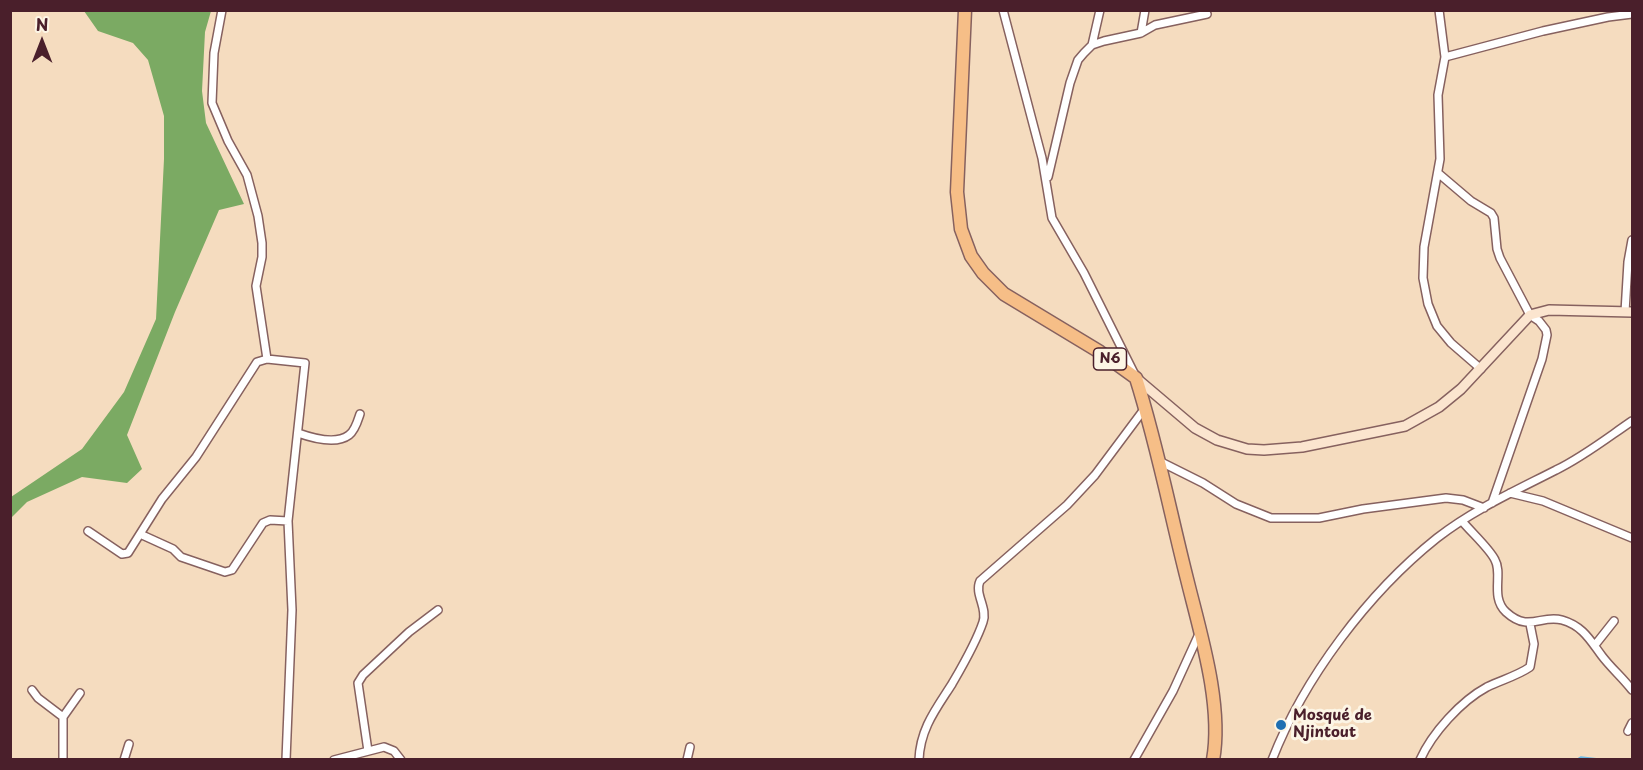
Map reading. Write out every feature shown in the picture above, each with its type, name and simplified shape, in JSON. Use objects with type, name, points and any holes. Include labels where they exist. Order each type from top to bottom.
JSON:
[{"type":"highway","name":"N6","points":[[965,10],[957,192],[961,229],[971,256],[990,281],[1004,294],[1100,352],[1136,378],[1159,461],[1215,711],[1213,759]]},
{"type":"main road","points":[[1136,378],[1206,435],[1246,448],[1278,450],[1302,447],[1405,426],[1439,407],[1481,369],[1530,315],[1549,310],[1629,312]]},
{"type":"street","points":[[222,10],[214,53],[212,103],[228,141],[247,175],[258,216],[262,257],[256,286],[267,359]]},
{"type":"street","points":[[1003,10],[1047,180],[1052,218],[1084,273],[1136,378]]},
{"type":"street","points":[[1047,180],[1074,69],[1078,60],[1092,45],[1100,10]]},
{"type":"street","points":[[1141,33],[1145,10]]},
{"type":"street","points":[[1439,10],[1445,57],[1438,95],[1441,147],[1424,247],[1423,278],[1425,293],[1437,326],[1451,343],[1481,369]]},
{"type":"street","points":[[1092,45],[1141,33],[1155,25],[1207,14]]},
{"type":"street","points":[[1445,57],[1543,30],[1632,14]]},
{"type":"street","points":[[1438,173],[1471,201],[1491,213],[1494,218],[1497,249],[1530,315],[1544,326],[1547,335],[1542,359],[1492,503]]},
{"type":"street","points":[[1629,312],[1628,262],[1632,240]]},
{"type":"street","points":[[87,531],[125,554],[128,553],[162,499],[196,457],[257,362],[267,359],[305,363],[288,521],[292,610],[286,759]]},
{"type":"street","points":[[919,759],[924,730],[930,717],[952,683],[984,621],[978,588],[980,581],[1067,505],[1095,475],[1145,408]]},
{"type":"street","points":[[298,433],[323,440],[345,437],[351,434],[360,414]]},
{"type":"street","points":[[1272,759],[1300,704],[1351,623],[1375,596],[1430,545],[1462,521],[1577,458],[1632,421]]},
{"type":"street","points":[[1159,461],[1203,483],[1236,504],[1270,518],[1319,518],[1363,509],[1446,498],[1463,500],[1484,508]]},
{"type":"street","points":[[1510,493],[1543,501],[1632,538]]},
{"type":"street","points":[[140,534],[173,549],[181,557],[225,572],[232,570],[263,523],[270,520],[288,521]]},
{"type":"street","points":[[1462,521],[1495,560],[1498,598],[1507,613],[1530,624],[1561,619],[1582,630],[1602,657],[1632,690]]},
{"type":"street","points":[[368,751],[358,683],[363,675],[403,638],[438,610]]},
{"type":"street","points":[[1595,645],[1614,621]]},
{"type":"street","points":[[1420,759],[1426,746],[1444,724],[1473,696],[1530,667],[1534,644],[1530,624]]},
{"type":"street","points":[[1134,759],[1173,691],[1199,633]]},
{"type":"street","points":[[32,690],[38,698],[63,717]]},
{"type":"street","points":[[63,759],[63,717],[80,693]]},
{"type":"street","points":[[1628,731],[1632,723]]},
{"type":"street","points":[[124,759],[129,744]]},
{"type":"street","points":[[687,759],[690,747]]},
{"type":"street","points":[[334,759],[389,748],[401,759]]},
{"type":"green space","points":[[84,11],[211,11],[205,32],[202,91],[206,123],[244,204],[219,210],[175,312],[127,435],[142,469],[127,483],[82,477],[27,502],[11,518],[11,497],[82,449],[124,392],[156,319],[164,116],[148,60],[133,43],[98,31]]},
{"type":"waterway","points":[[1576,760],[1581,757],[1607,760]]},
{"type":"place","name":"Mosqué de Njintout","points":[[1281,725]]}]
